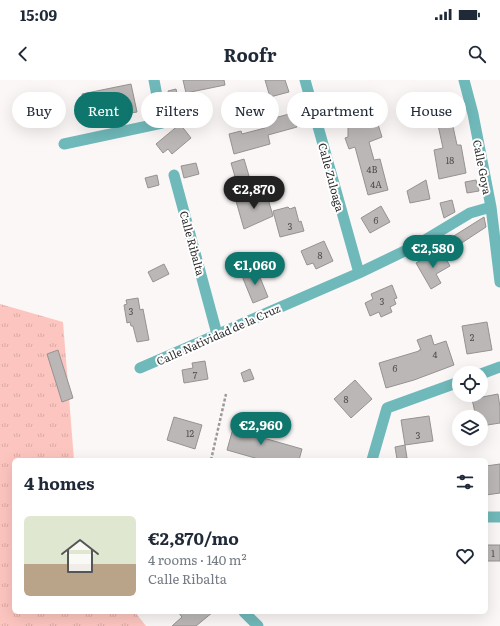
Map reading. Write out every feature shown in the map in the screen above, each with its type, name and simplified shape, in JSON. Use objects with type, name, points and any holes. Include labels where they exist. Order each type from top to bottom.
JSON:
[{"type":"street","points":[[64,144],[162,123],[154,80]]},
{"type":"street","name":"Calle Zuloaga","points":[[305,80],[359,273]]},
{"type":"street","name":"Calle Goya","points":[[464,80],[473,114],[491,207],[498,248],[500,282]]},
{"type":"street","name":"Calle Ribalta","points":[[174,175],[217,334]]},
{"type":"street","name":"Calle Natividad de la Cruz","points":[[140,368],[359,273],[415,246],[470,213],[491,207]]},
{"type":"street","points":[[488,371],[500,367]]},
{"type":"street","points":[[373,458],[387,408],[452,385]]},
{"type":"street","points":[[488,517],[500,517]]},
{"type":"street","points":[[246,614],[258,626]]},
{"type":"path","points":[[211,458],[226,394]]},
{"type":"green space","points":[[0,304],[63,322],[74,458],[12,458],[12,614],[137,614],[146,626],[0,626]]},
{"type":"building","points":[[183,80],[224,80],[225,85],[186,92]]},
{"type":"building","points":[[265,80],[285,80],[289,92],[279,95],[279,92],[269,92]]},
{"type":"building","points":[[131,84],[133,92],[92,92]]},
{"type":"building","points":[[176,89],[177,92],[168,92]]},
{"type":"building","points":[[133,93],[137,112],[133,113]]},
{"type":"building","points":[[287,115],[287,128],[293,128],[268,135],[270,144],[234,154],[229,134],[241,131],[242,134],[265,128],[279,128],[279,117]]},
{"type":"building","points":[[175,128],[183,128],[191,138],[172,154],[168,149],[163,153],[156,144]]},
{"type":"building","points":[[348,128],[379,128],[382,137],[369,142],[374,160],[380,159],[388,190],[368,195],[355,147],[349,149],[345,138],[348,137]]},
{"type":"building","points":[[439,128],[453,128],[457,145],[461,145],[466,173],[439,179],[434,150],[443,148]]},
{"type":"building","points":[[244,159],[249,176],[236,180],[231,163]]},
{"type":"building","points":[[196,163],[199,174],[184,178],[181,166]]},
{"type":"building","points":[[157,175],[159,185],[148,188],[145,178]]},
{"type":"building","points":[[426,180],[430,199],[410,203],[407,191]]},
{"type":"building","points":[[476,180],[479,191],[467,193],[465,182]]},
{"type":"building","points":[[266,192],[273,216],[244,229],[236,201]]},
{"type":"building","points":[[452,200],[455,212],[444,218],[440,203]]},
{"type":"building","points":[[381,206],[390,222],[370,233],[361,218]]},
{"type":"building","points":[[288,207],[290,209],[295,207],[299,222],[301,221],[304,231],[280,237],[273,211]]},
{"type":"building","points":[[484,217],[486,227],[454,248],[449,239]]},
{"type":"building","points":[[324,241],[333,261],[316,269],[313,263],[307,265],[301,251]]},
{"type":"building","points":[[442,252],[450,266],[436,274],[441,283],[431,289],[416,263],[427,257],[429,260]]},
{"type":"building","points":[[164,264],[169,274],[153,282],[148,272]]},
{"type":"building","points":[[257,270],[268,297],[253,303],[242,276]]},
{"type":"building","points":[[392,285],[397,298],[394,299],[396,304],[390,307],[392,312],[381,317],[379,312],[370,316],[365,303],[373,299],[371,294]]},
{"type":"building","points":[[138,298],[140,310],[143,309],[149,340],[137,342],[133,326],[131,326],[130,322],[127,323],[124,305],[127,304],[126,300]]},
{"type":"building","points":[[487,322],[492,350],[467,354],[462,326]]},
{"type":"building","points":[[431,335],[434,345],[446,341],[454,365],[414,380],[386,388],[379,363],[421,350],[417,340]]},
{"type":"building","points":[[58,350],[73,398],[62,402],[47,354]]},
{"type":"building","points":[[205,361],[208,379],[184,383],[182,370],[193,368],[192,363]]},
{"type":"building","points":[[250,369],[254,379],[244,382],[241,373]]},
{"type":"building","points":[[355,380],[372,399],[351,418],[334,399]]},
{"type":"building","points":[[498,394],[500,423],[488,425],[488,410],[474,410],[473,402],[488,402],[488,396]]},
{"type":"building","points":[[429,416],[433,441],[405,445],[401,420]]},
{"type":"building","points":[[174,417],[202,425],[195,449],[167,440]]},
{"type":"building","points":[[234,425],[261,433],[260,437],[302,449],[300,458],[255,458],[227,450]]},
{"type":"building","points":[[405,445],[407,458],[397,458],[395,447]]},
{"type":"building","points":[[500,464],[500,493],[488,495],[488,466]]},
{"type":"building","points":[[488,545],[500,545],[500,561],[488,561]]},
{"type":"building","points":[[180,614],[211,614],[196,626],[172,626],[182,617]]}]
